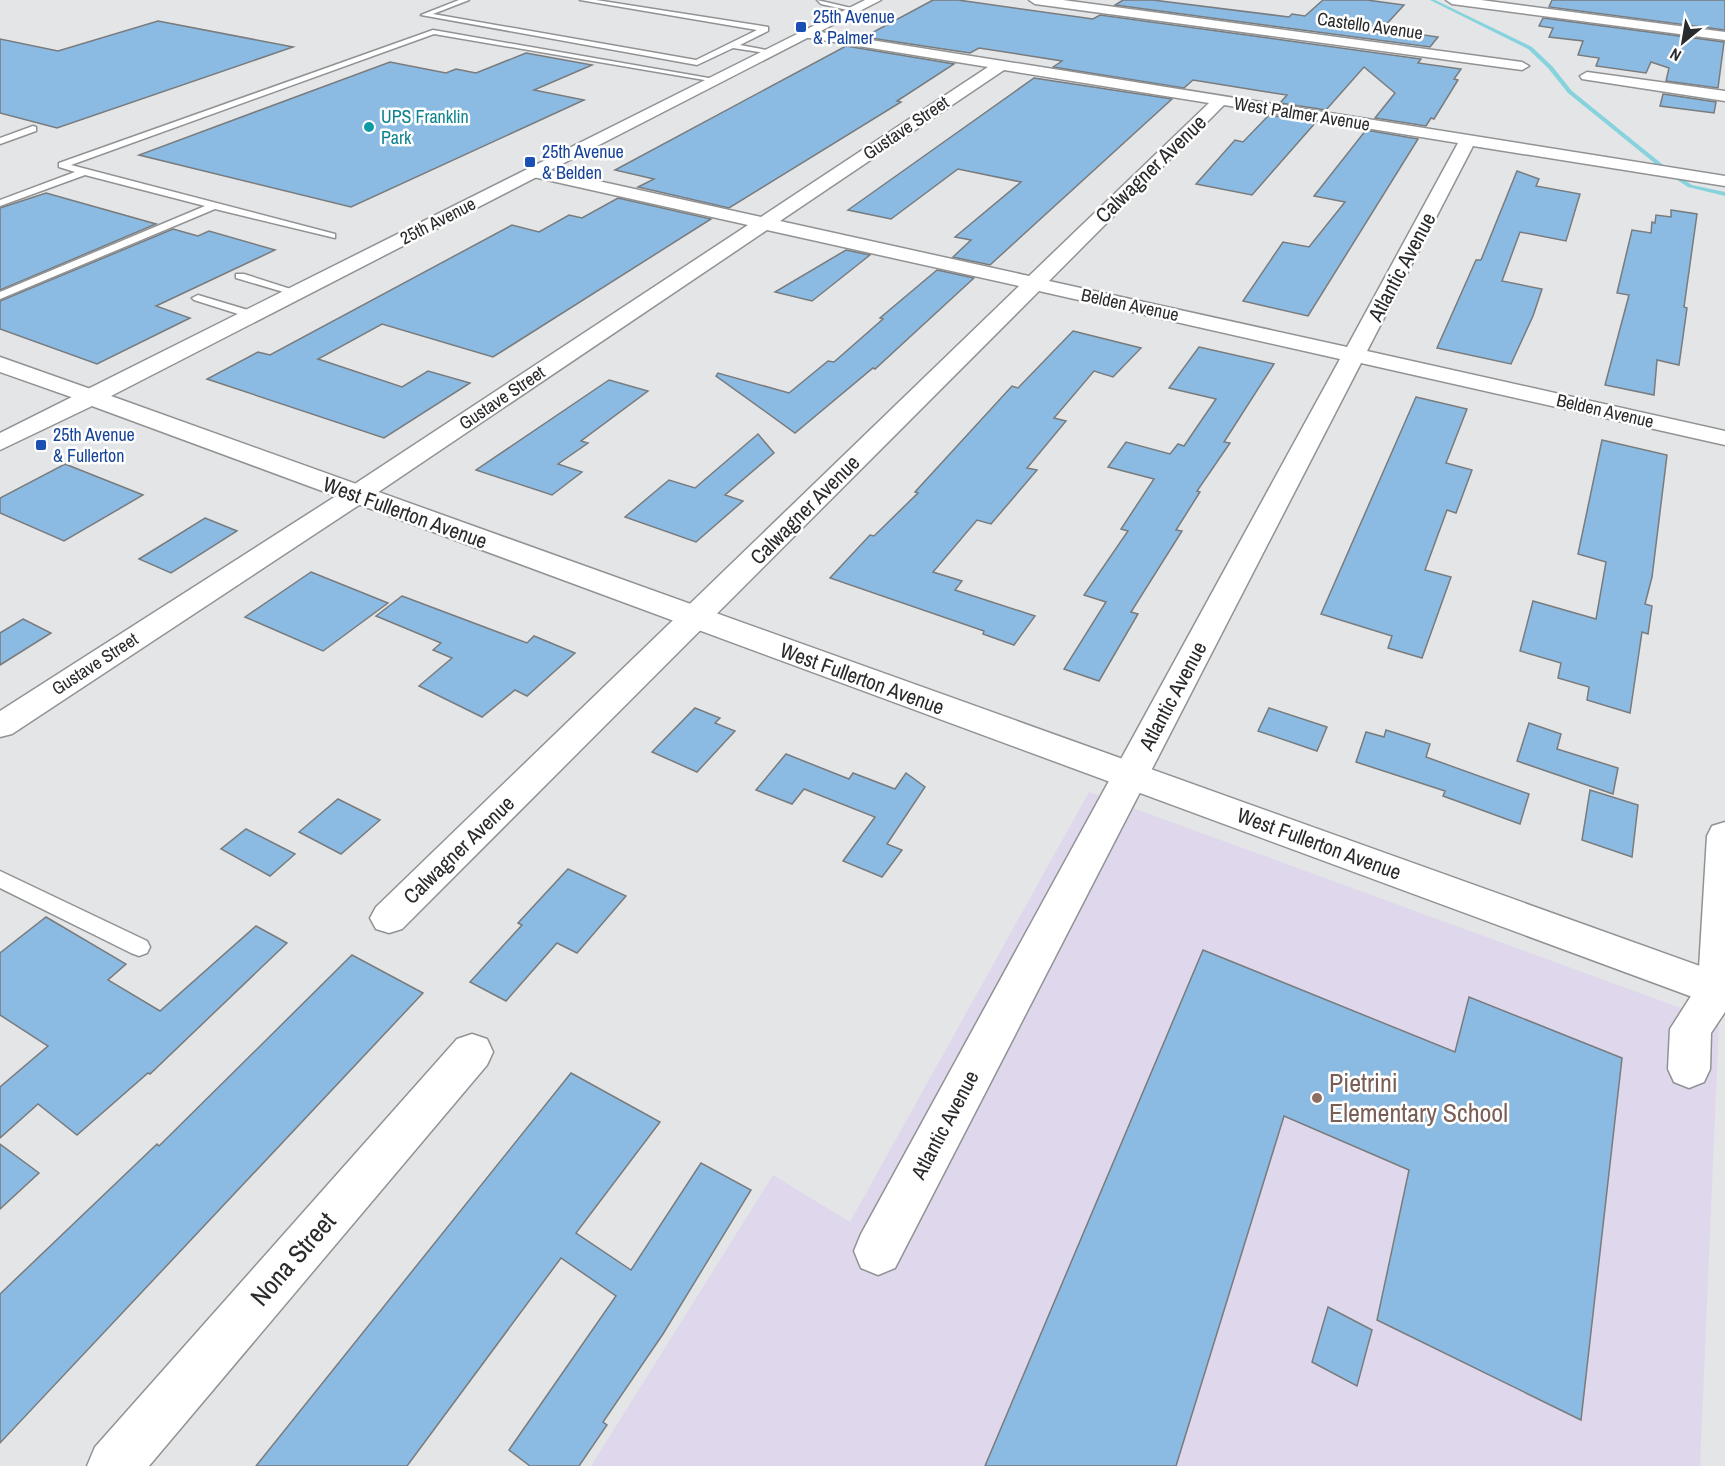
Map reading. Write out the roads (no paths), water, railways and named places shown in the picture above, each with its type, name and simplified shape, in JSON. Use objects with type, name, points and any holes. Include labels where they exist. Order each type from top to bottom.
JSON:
[{"type":"street","name":"25th Avenue","points":[[0,443],[875,0]]},
{"type":"street","name":"Castello Avenue","points":[[1035,0],[1522,66]]},
{"type":"street","points":[[1452,0],[1725,36]]},
{"type":"street","name":"West Palmer Avenue","points":[[808,34],[1721,180]]},
{"type":"street","name":"Gustave Street","points":[[0,726],[356,495],[1001,65]]},
{"type":"street","points":[[1587,76],[1725,96]]},
{"type":"street","name":"Calwagner Avenue","points":[[389,918],[1221,100]]},
{"type":"street","name":"Atlantic Avenue","points":[[878,1251],[1356,355],[1468,140]]},
{"type":"street","name":"Belden Avenue","points":[[535,172],[1725,438]]},
{"type":"street","name":"West Fullerton Avenue","points":[[0,364],[694,619],[1721,990]]},
{"type":"street","points":[[1689,1070],[1691,1029],[1721,990],[1725,836]]},
{"type":"street","name":"Nona Street","points":[[114,1466],[472,1052]]},
{"type":"lane","points":[[466,0],[424,15],[697,63],[765,29],[583,0]]},
{"type":"lane","points":[[820,0],[823,3],[856,10]]},
{"type":"lane","points":[[331,236],[62,165],[433,33],[716,80]]},
{"type":"lane","points":[[733,46],[773,52]]},
{"type":"lane","points":[[0,141],[33,129]]},
{"type":"lane","points":[[0,203],[84,172]]},
{"type":"lane","points":[[0,296],[214,206]]},
{"type":"lane","points":[[240,276],[297,293]]},
{"type":"lane","points":[[198,297],[254,315]]},
{"type":"lane","points":[[0,879],[139,948]]},
{"type":"waterway","points":[[1432,0],[1530,48],[1550,67],[1570,92],[1670,173],[1690,186],[1725,194]]},
{"type":"place","name":"25th Avenue & Palmer","points":[[801,27]]},
{"type":"place","name":"UPS Franklin Park","points":[[369,127]]},
{"type":"place","name":"25th Avenue & Belden","points":[[530,162]]},
{"type":"place","name":"25th Avenue & Fullerton","points":[[41,445]]},
{"type":"place","name":"Pietrini Elementary School","points":[[1317,1098]]}]
